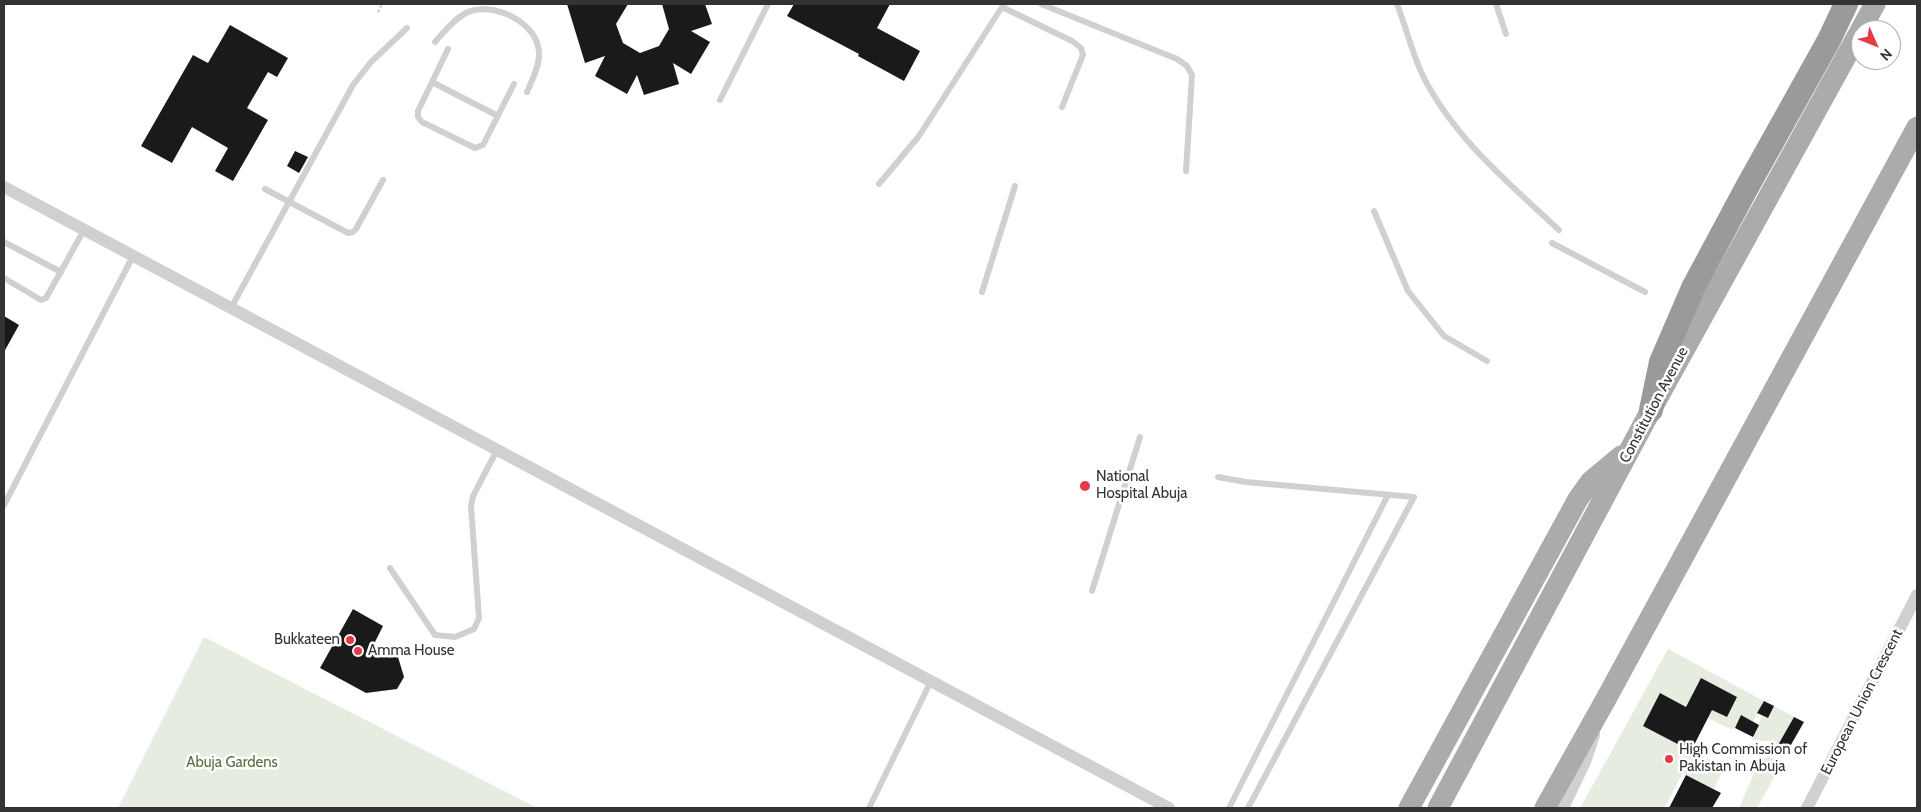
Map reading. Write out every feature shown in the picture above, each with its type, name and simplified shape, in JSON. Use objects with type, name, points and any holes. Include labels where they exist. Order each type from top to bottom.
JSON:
[{"type":"highway","points":[[1651,410],[1661,362],[1693,288],[1829,40],[1846,4]]},
{"type":"main road","name":"Constitution Avenue","points":[[1438,808],[1651,410],[1875,4]]},
{"type":"main road","points":[[1545,808],[1917,127]]},
{"type":"main road","points":[[1409,808],[1578,499],[1591,481],[1631,447]]},
{"type":"street","points":[[4,187],[1169,808]]},
{"type":"street","name":"European Union Crescent","points":[[1807,808],[1917,595]]},
{"type":"street","points":[[1563,808],[1585,762],[1606,699]]},
{"type":"lane","points":[[720,100],[768,4]]},
{"type":"lane","points":[[1041,4],[1177,59],[1187,66],[1192,75],[1186,171]]},
{"type":"lane","points":[[1397,4],[1423,75],[1446,115],[1473,148],[1559,230]]},
{"type":"lane","points":[[1496,4],[1506,34]]},
{"type":"lane","points":[[879,184],[919,136],[1003,6],[1072,41],[1080,48],[1084,55],[1062,107]]},
{"type":"lane","points":[[435,42],[467,13],[484,10],[503,12],[520,20],[532,31],[539,55],[528,92]]},
{"type":"lane","points":[[231,308],[353,85],[371,62],[407,28]]},
{"type":"lane","points":[[448,49],[418,111],[418,117],[422,122],[475,148],[483,145],[514,84]]},
{"type":"lane","points":[[432,82],[498,116]]},
{"type":"lane","points":[[265,189],[348,233],[353,232],[383,180]]},
{"type":"lane","points":[[982,292],[1015,186]]},
{"type":"lane","points":[[1374,211],[1408,291],[1444,336],[1487,361]]},
{"type":"lane","points":[[4,278],[42,300],[46,298],[50,294],[84,230]]},
{"type":"lane","points":[[4,242],[62,272]]},
{"type":"lane","points":[[1552,243],[1645,292]]},
{"type":"lane","points":[[4,505],[134,256]]},
{"type":"lane","points":[[1092,591],[1140,437]]},
{"type":"lane","points":[[390,568],[435,636],[454,638],[474,630],[479,618],[471,506],[473,496],[497,450]]},
{"type":"lane","points":[[1218,477],[1246,482],[1414,497],[1248,808]]},
{"type":"lane","points":[[1229,808],[1388,494]]},
{"type":"lane","points":[[869,808],[930,681]]},
{"type":"path","points":[[378,12],[382,4]]},
{"type":"green space","name":"Abuja Gardens","points":[[204,637],[537,808],[118,808]]},
{"type":"green space","points":[[1668,649],[1764,701],[1753,721],[1741,716],[1735,728],[1730,729],[1660,694],[1643,726],[1719,765],[1722,772],[1714,789],[1683,773],[1664,808],[1580,808]]},
{"type":"green space","points":[[1774,706],[1794,717],[1778,745],[1767,741],[1752,740],[1762,716],[1768,718]]},
{"type":"green space","points":[[1770,757],[1781,765],[1757,808],[1739,808],[1761,758]]},
{"type":"building","points":[[567,4],[628,4],[616,24],[623,43],[640,53],[659,46],[669,29],[662,4],[705,4],[712,24],[691,31],[710,42],[691,74],[673,63],[679,84],[644,95],[637,75],[627,94],[595,76],[605,56],[585,63]]},
{"type":"building","points":[[794,4],[890,4],[877,28],[920,51],[904,81],[858,56],[859,54],[787,16]]},
{"type":"building","points":[[230,25],[288,58],[277,77],[268,72],[247,108],[268,120],[233,181],[215,171],[228,148],[192,127],[172,163],[141,146],[193,55],[208,63]]},
{"type":"building","points":[[295,151],[308,157],[299,173],[287,166]]},
{"type":"building","points":[[4,316],[19,325],[4,352]]},
{"type":"building","name":"Amma House","points":[[353,609],[383,626],[374,644],[398,657],[404,677],[397,689],[366,693],[320,668]]},
{"type":"building","points":[[1701,678],[1737,697],[1727,717],[1712,710],[1691,751],[1643,726],[1660,693],[1686,707]]},
{"type":"building","points":[[1764,701],[1774,706],[1768,718],[1757,713]]},
{"type":"building","points":[[1741,715],[1759,725],[1753,737],[1735,728]]},
{"type":"building","points":[[1794,717],[1804,722],[1788,750],[1778,745]]},
{"type":"building","points":[[1686,775],[1721,793],[1712,808],[1669,808]]},
{"type":"place","name":"National Hospital Abuja","points":[[1085,486]]},
{"type":"place","name":"Bukkateen","points":[[350,640]]},
{"type":"place","name":"Amma House","points":[[358,651]]},
{"type":"place","name":"High Commission of Pakistan in Abuja","points":[[1669,759]]}]
